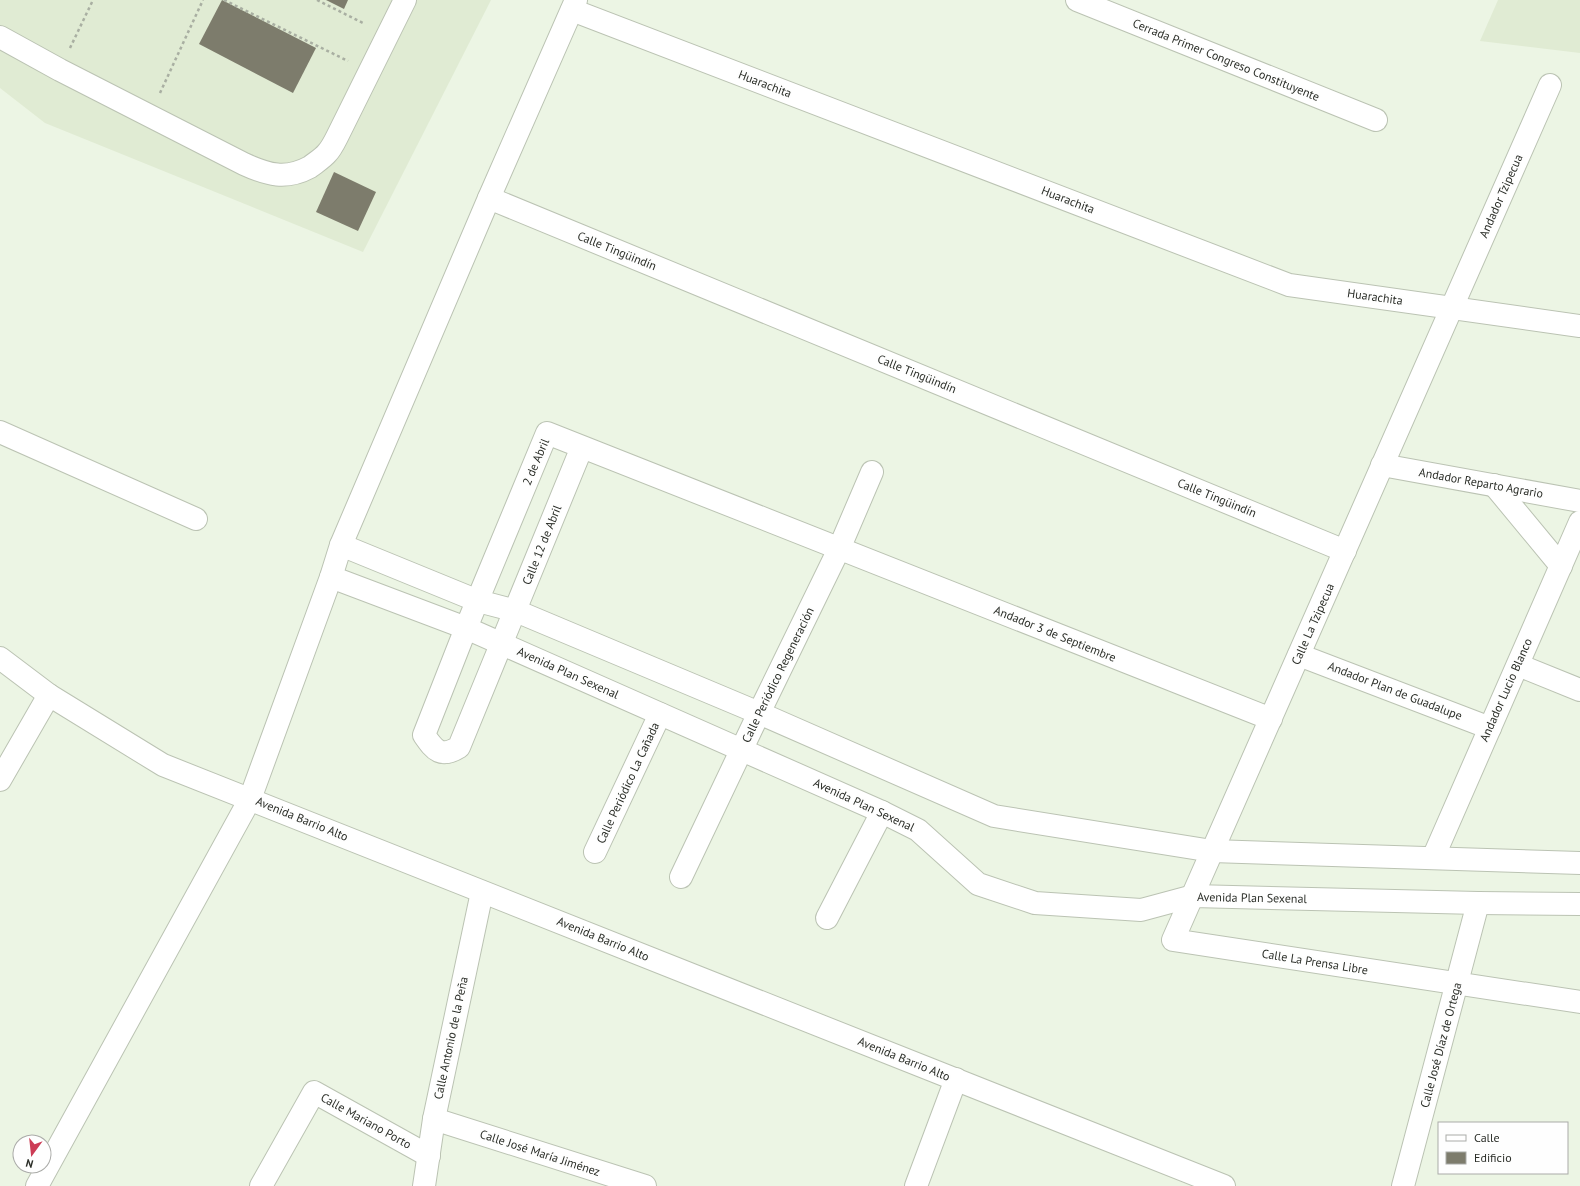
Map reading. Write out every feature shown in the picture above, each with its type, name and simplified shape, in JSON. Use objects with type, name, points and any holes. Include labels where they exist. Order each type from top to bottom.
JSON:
[{"type":"street","points":[[0,37],[60,70],[261,172],[274,175],[292,175],[303,171],[327,154],[338,137],[405,0]]},
{"type":"street","name":"Cerrada Primer Congreso Constituyente","points":[[1077,0],[1376,120]]},
{"type":"street","points":[[37,1186],[250,799],[331,577],[341,545],[489,198],[574,5]]},
{"type":"street","name":"Huarachita","points":[[574,5],[1289,285],[1580,326]]},
{"type":"street","name":"Andador Tzipecua","points":[[1453,308],[1550,85]]},
{"type":"street","name":"Calle Tingüindín","points":[[489,198],[1345,550]]},
{"type":"street","name":"Calle La Tzipecua","points":[[1174,940],[1382,465],[1453,308]]},
{"type":"street","points":[[0,432],[196,519]]},
{"type":"street","name":"2 de Abril","points":[[424,735],[466,628],[547,433],[839,549]]},
{"type":"street","name":"Calle 12 de Abril","points":[[424,735],[433,747],[440,752],[449,753],[459,748],[582,447]]},
{"type":"street","name":"Andador Reparto Agrario","points":[[1382,465],[1580,501]]},
{"type":"street","name":"Calle Periódico Regeneración","points":[[681,877],[839,549],[872,472]]},
{"type":"street","points":[[1494,485],[1561,566]]},
{"type":"street","name":"Andador Lucio Blanco","points":[[1433,858],[1580,522]]},
{"type":"street","points":[[341,545],[478,601],[516,611],[759,713],[994,816],[1212,852],[1580,863]]},
{"type":"street","name":"Andador 3 de Septiembre","points":[[839,549],[1271,719]]},
{"type":"street","name":"Avenida Plan Sexenal","points":[[331,577],[466,628],[882,812],[918,830],[978,884],[1035,903],[1141,910],[1193,896],[1580,904]]},
{"type":"street","name":"Andador Plan de Guadalupe","points":[[1299,655],[1490,728]]},
{"type":"street","name":"Avenida Barrio Alto","points":[[0,658],[49,695],[163,765],[1224,1186]]},
{"type":"street","points":[[1518,665],[1580,690]]},
{"type":"street","points":[[0,780],[49,695]]},
{"type":"street","name":"Calle Periódico La Cañada","points":[[595,852],[660,714]]},
{"type":"street","points":[[828,918],[882,812]]},
{"type":"street","name":"Calle Antonio de la Peña","points":[[424,1186],[430,1156],[434,1119],[482,892]]},
{"type":"street","name":"Calle José Díaz de Ortega","points":[[1403,1186],[1478,903]]},
{"type":"street","name":"Calle La Prensa Libre","points":[[1174,940],[1580,1002]]},
{"type":"street","points":[[916,1186],[956,1079]]},
{"type":"street","name":"Calle Mariano Porto","points":[[261,1186],[314,1092],[430,1156]]},
{"type":"street","name":"Calle José María Jiménez","points":[[434,1119],[645,1186]]},
{"type":"path","points":[[60,70],[93,0]]},
{"type":"path","points":[[150,116],[203,0]]},
{"type":"path","points":[[224,0],[370,72]]},
{"type":"path","points":[[317,0],[388,35]]},
{"type":"shaded area","points":[[0,0],[491,0],[363,252],[45,123],[0,88]]},
{"type":"shaded area","points":[[1498,0],[1580,0],[1580,53],[1480,41]]},
{"type":"building","points":[[222,0],[316,48],[293,93],[199,44]]},
{"type":"building","points":[[326,0],[348,0],[344,9]]},
{"type":"building","points":[[334,172],[376,192],[358,231],[316,212]]}]
